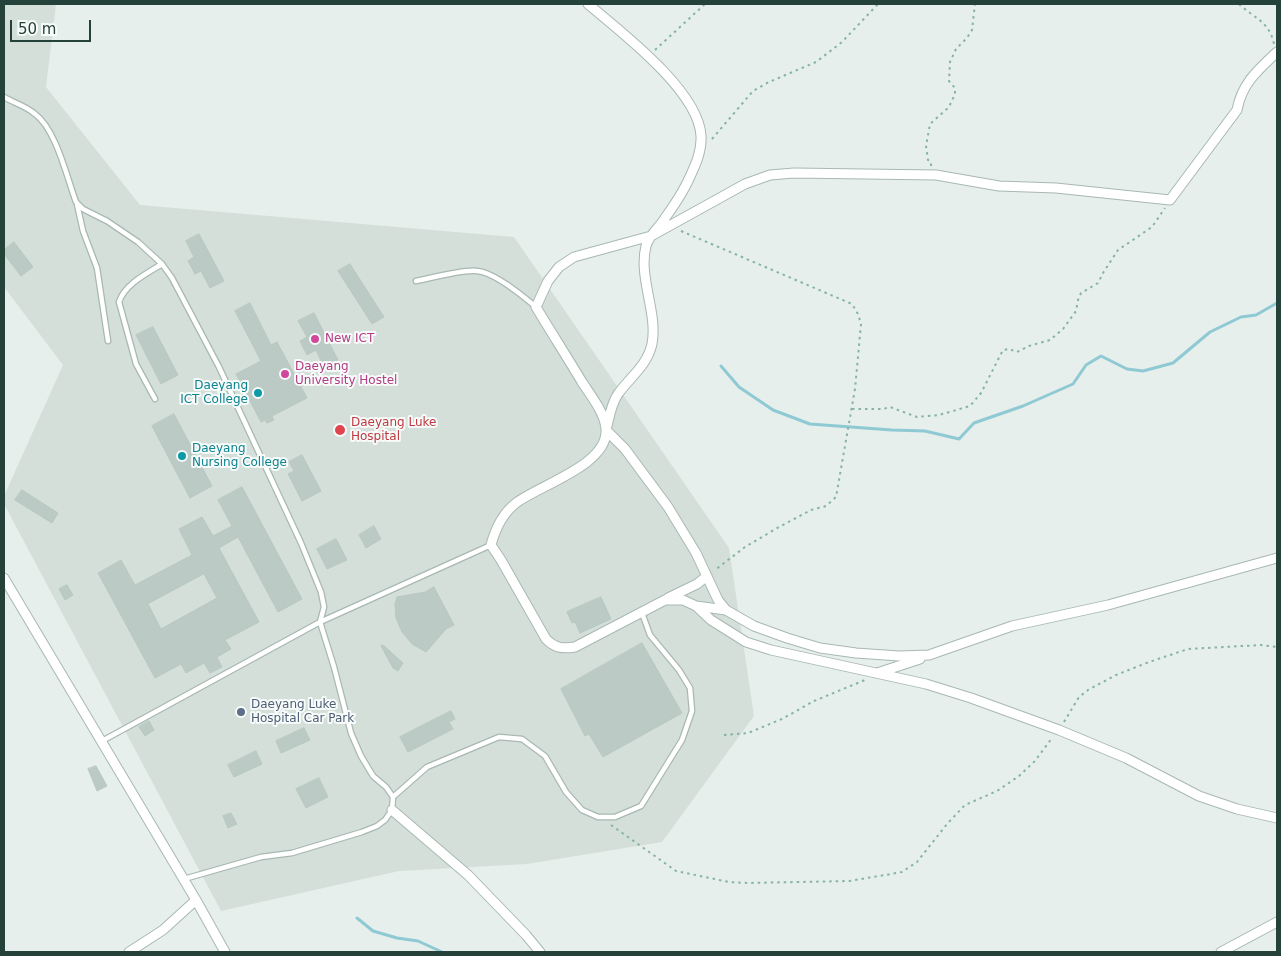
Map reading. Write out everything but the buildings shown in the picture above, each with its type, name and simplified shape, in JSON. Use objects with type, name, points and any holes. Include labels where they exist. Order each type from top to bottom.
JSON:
[{"type":"street","points":[[588,4],[649,56],[689,103],[698,120],[701,136],[700,150],[685,186],[646,246],[645,262],[652,323],[652,343],[646,361],[618,394],[612,407],[604,444],[597,455],[514,504],[494,533],[490,545],[501,560],[546,639],[553,646],[564,649],[575,648],[642,611],[697,584],[707,576]]},
{"type":"street","points":[[929,655],[899,656],[820,648],[754,626],[726,610],[718,600],[696,553],[668,507],[625,449],[606,430],[600,410],[536,307],[548,281],[559,267],[574,257],[651,236],[745,184],[770,175],[794,173],[928,174],[999,186],[1056,188],[1170,200],[1237,110],[1239,96],[1244,86],[1276,53]]},
{"type":"street","points":[[877,673],[1012,626],[1108,605],[1277,558]]},
{"type":"street","points":[[4,578],[184,879],[224,952]]},
{"type":"street","points":[[665,600],[683,600],[696,606],[726,610]]},
{"type":"street","points":[[696,606],[711,620],[746,642],[771,650],[926,684],[971,698],[1059,730],[1126,758],[1200,796],[1237,809],[1277,818]]},
{"type":"street","points":[[392,810],[468,875],[540,952]]},
{"type":"street","points":[[129,952],[163,930],[196,900]]},
{"type":"street","points":[[1221,952],[1277,922]]},
{"type":"lane","points":[[4,97],[28,108],[37,115],[55,142],[76,202],[83,231],[97,268],[108,340]]},
{"type":"lane","points":[[76,202],[83,209],[122,230],[162,264],[182,295],[219,367],[301,543],[321,592],[324,607],[320,622],[351,733],[361,756],[373,776],[386,787],[393,797],[392,810],[385,820],[377,826],[362,832],[292,853],[261,857],[184,879]]},
{"type":"lane","points":[[155,398],[136,364],[119,302],[122,294],[129,287],[162,264]]},
{"type":"lane","points":[[416,280],[474,270],[485,272],[536,307]]},
{"type":"lane","points":[[100,741],[320,622],[490,545]]},
{"type":"lane","points":[[393,797],[427,767],[499,737],[522,738],[545,756],[566,792],[582,810],[598,817],[615,817],[641,806],[682,740],[692,711],[690,688],[679,670],[650,635],[642,611]]},
{"type":"path","points":[[649,56],[705,4]]},
{"type":"path","points":[[700,150],[753,91],[816,62],[842,42],[878,4]]},
{"type":"path","points":[[928,174],[931,162],[928,160],[926,152],[928,129],[930,124],[949,107],[955,94],[955,88],[949,81],[950,62],[956,49],[972,30],[974,4]]},
{"type":"path","points":[[1239,4],[1271,32],[1276,53]]},
{"type":"path","points":[[852,409],[883,409],[890,407],[916,417],[936,416],[970,406],[981,394],[1003,350],[1009,349],[1017,352],[1029,346],[1050,340],[1056,335],[1076,311],[1081,293],[1098,283],[1118,250],[1152,227],[1170,200]]},
{"type":"path","points":[[670,226],[852,304],[858,314],[860,324],[855,389],[836,497],[826,506],[811,510],[745,547],[707,576]]},
{"type":"path","points":[[598,817],[676,871],[729,882],[849,881],[902,872],[917,862],[953,817],[966,805],[997,791],[1019,776],[1035,760],[1059,730],[1079,697],[1116,675],[1188,649],[1261,645],[1277,647]]},
{"type":"path","points":[[724,735],[748,733],[757,730],[877,673]]},
{"type":"shaded area","name":"Daeyang Luke Hospital","points":[[4,4],[56,4],[46,87],[140,205],[514,237],[729,548],[754,716],[662,842],[527,864],[399,871],[221,911],[4,504],[4,496],[63,365],[4,287]]},
{"type":"waterway","points":[[721,366],[739,387],[773,410],[810,424],[925,431],[959,439],[974,423],[1023,406],[1073,384],[1086,365],[1101,356],[1127,369],[1143,371],[1173,363],[1210,332],[1241,317],[1256,315],[1277,303]]},
{"type":"waterway","points":[[357,918],[373,931],[397,938],[418,941],[442,952]]},
{"type":"place","name":"New ICT","points":[[315,339]]},
{"type":"place","name":"Daeyang University Hostel","points":[[285,374]]},
{"type":"place","name":"Daeyang ICT College","points":[[258,393]]},
{"type":"place","name":"Daeyang Luke Hospital","points":[[340,430]]},
{"type":"place","name":"Daeyang Nursing College","points":[[182,456]]},
{"type":"place","name":"Daeyang Luke Hospital Car Park","points":[[241,712]]}]
